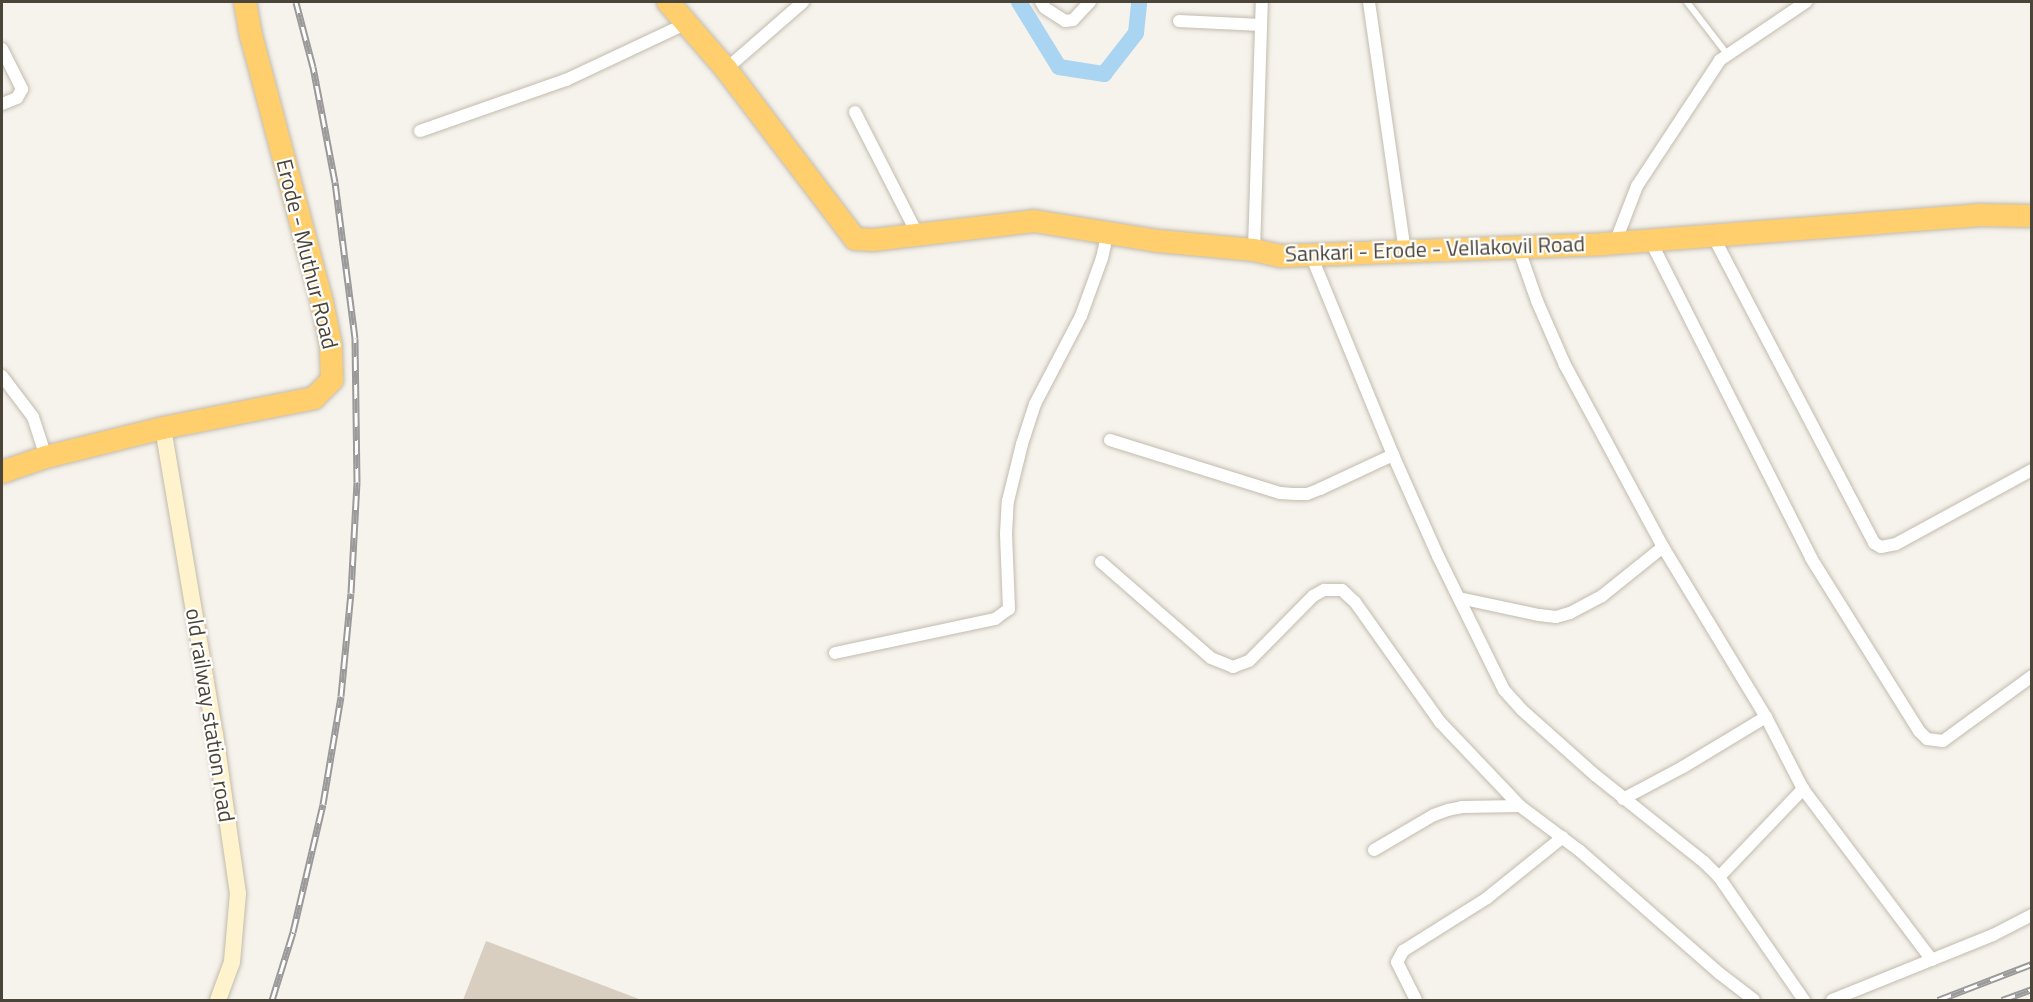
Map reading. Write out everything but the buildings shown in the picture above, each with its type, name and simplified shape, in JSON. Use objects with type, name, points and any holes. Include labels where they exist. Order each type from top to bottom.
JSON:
[{"type":"highway","name":"Erode - Muthur Road","points":[[2,472],[46,457],[163,428],[314,398],[332,380],[331,346],[322,302],[251,36],[245,2]]},
{"type":"highway","name":"Sankari - Erode - Vellakovil Road","points":[[668,2],[688,22],[726,69],[855,238],[873,240],[1034,221],[1158,241],[1254,250],[1281,256],[1615,243],[1978,215],[2031,216]]},
{"type":"street","points":[[726,69],[803,2]]},
{"type":"street","points":[[1041,2],[1050,12],[1065,21],[1073,20],[1089,2]]},
{"type":"street","points":[[1254,250],[1262,2]]},
{"type":"street","points":[[1369,2],[1405,252]]},
{"type":"street","points":[[1615,243],[1636,186],[1720,60],[1806,2]]},
{"type":"street","points":[[1179,21],[1261,25]]},
{"type":"street","points":[[420,131],[566,80],[688,22]]},
{"type":"street","points":[[2,49],[22,89],[17,98],[2,104]]},
{"type":"street","points":[[855,112],[918,235]]},
{"type":"street","points":[[835,654],[995,619],[1009,609],[1006,534],[1008,501],[1022,444],[1035,404],[1081,316],[1102,258],[1108,232]]},
{"type":"street","points":[[1713,236],[1874,543],[1881,547],[1896,544],[2031,470]]},
{"type":"street","points":[[1650,240],[1810,558],[1919,731],[1927,739],[1943,741],[2031,676]]},
{"type":"street","points":[[1518,247],[1537,302],[1565,365],[1663,547],[1766,717],[1803,789],[1932,960]]},
{"type":"street","points":[[1311,255],[1393,455],[1504,690],[1522,710],[1623,799],[1704,862],[1719,877],[1804,1000]]},
{"type":"street","points":[[2,376],[33,417],[46,457]]},
{"type":"street","name":"old railway station road","points":[[163,428],[215,734],[238,892],[232,962],[218,1000]]},
{"type":"street","points":[[1110,440],[1281,493],[1296,495],[1320,489],[1393,455]]},
{"type":"street","points":[[1459,598],[1539,615],[1556,616],[1570,613],[1602,596],[1663,547]]},
{"type":"street","points":[[1101,562],[1211,658],[1233,667],[1249,661],[1313,596],[1324,590],[1342,590],[1355,603],[1440,722],[1520,806],[1563,837],[1719,973],[1754,1000]]},
{"type":"street","points":[[1623,799],[1766,717]]},
{"type":"street","points":[[1719,877],[1803,789]]},
{"type":"street","points":[[1374,850],[1434,814],[1462,807],[1520,806]]},
{"type":"street","points":[[1416,1000],[1398,962],[1403,951],[1487,897],[1563,837]]},
{"type":"street","points":[[1832,1000],[1993,935],[2031,915]]},
{"type":"lane","points":[[1687,2],[1728,55]]},
{"type":"waterway","points":[[1019,2],[1059,67],[1104,74],[1136,33],[1139,2]]},
{"type":"railway","points":[[272,1000],[293,932],[323,804],[341,696],[351,593],[357,482],[355,338],[335,182],[313,67],[296,2]]},
{"type":"railway","points":[[1938,1000],[2032,964]]},
{"type":"railway","points":[[2002,1000],[2032,989]]}]
